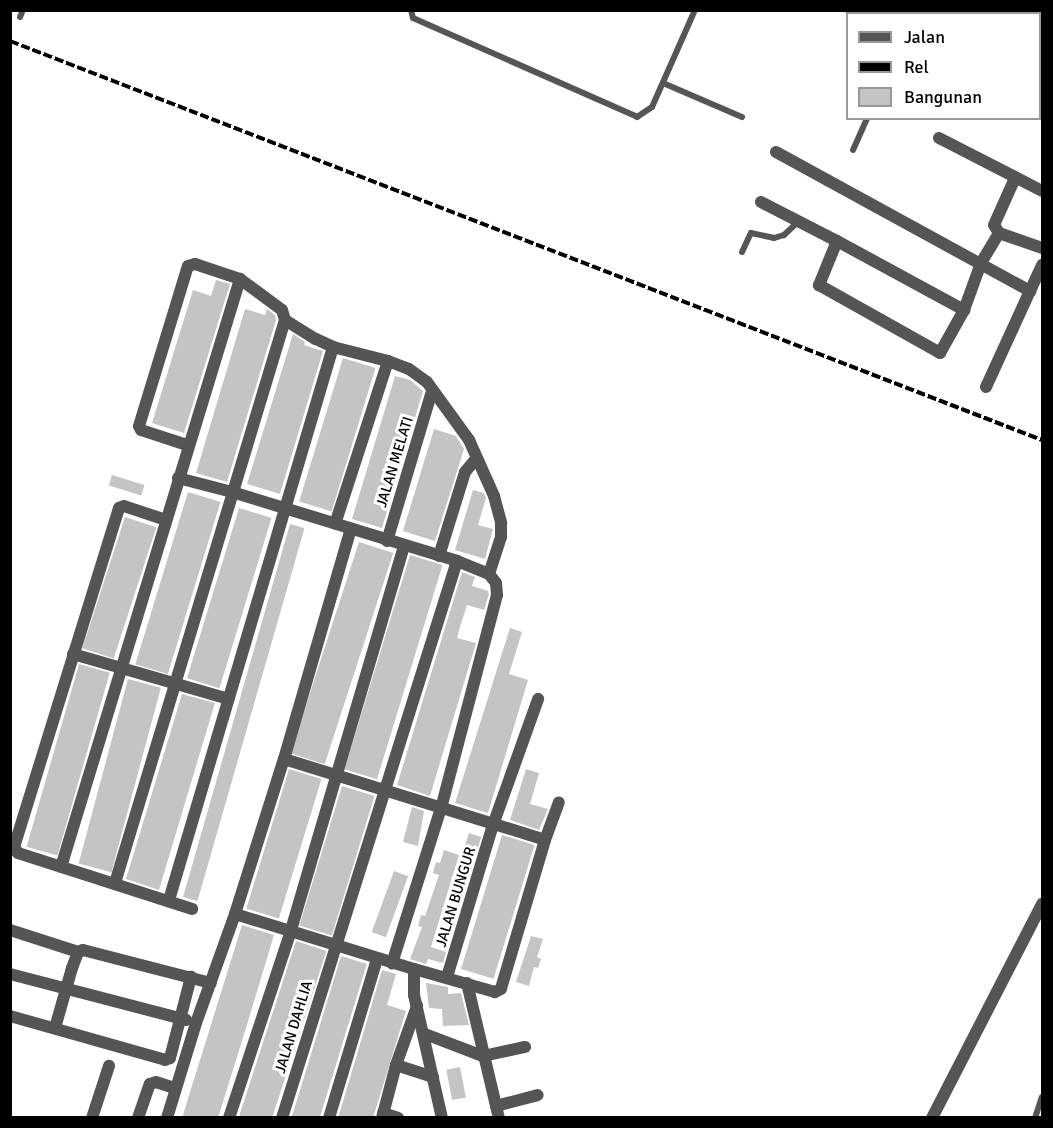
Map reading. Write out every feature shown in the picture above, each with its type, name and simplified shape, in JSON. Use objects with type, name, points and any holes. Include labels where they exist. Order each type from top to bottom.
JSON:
[{"type":"street","points":[[939,138],[1042,191]]},
{"type":"street","points":[[776,152],[1030,291]]},
{"type":"street","points":[[1015,178],[994,225],[999,232],[1042,248]]},
{"type":"street","points":[[761,202],[837,240],[964,310]]},
{"type":"street","points":[[837,240],[819,285],[937,353],[942,351],[964,310],[981,263],[999,232]]},
{"type":"street","points":[[115,883],[285,320],[282,310],[240,279],[195,264],[188,266],[139,426],[141,430],[187,445]]},
{"type":"street","points":[[986,387],[1042,265]]},
{"type":"street","points":[[61,867],[122,670],[187,445],[240,279]]},
{"type":"street","points":[[285,320],[333,346],[409,369],[427,382],[469,440],[494,496],[501,524],[501,537],[489,574]]},
{"type":"street","points":[[169,900],[333,346]]},
{"type":"street","points":[[335,524],[388,361]]},
{"type":"street","name":"JALAN MELATI","points":[[387,541],[432,391]]},
{"type":"street","points":[[439,556],[465,472],[476,459]]},
{"type":"street","points":[[178,478],[232,492],[458,561],[489,574],[496,583],[496,596],[441,808],[392,963]]},
{"type":"street","points":[[166,520],[124,506],[119,508],[14,847],[18,853],[192,909]]},
{"type":"street","points":[[167,1118],[196,1023],[235,914],[284,759],[351,529]]},
{"type":"street","points":[[229,1118],[291,930],[404,546]]},
{"type":"street","name":"JALAN DAHLIA","points":[[282,1118],[458,561]]},
{"type":"street","points":[[73,654],[229,699]]},
{"type":"street","name":"JALAN BUNGUR","points":[[447,977],[493,825],[538,699]]},
{"type":"street","points":[[284,759],[544,840]]},
{"type":"street","points":[[235,914],[377,959],[495,992],[501,989],[544,840],[559,802]]},
{"type":"street","points":[[932,1118],[1042,904]]},
{"type":"street","points":[[10,930],[78,952],[86,950],[154,970],[211,983]]},
{"type":"street","points":[[55,1028],[65,988],[78,952]]},
{"type":"street","points":[[329,1118],[377,959]]},
{"type":"street","points":[[414,969],[412,984],[442,1118]]},
{"type":"street","points":[[10,974],[196,1023]]},
{"type":"street","points":[[10,1016],[165,1060],[170,1059],[191,977]]},
{"type":"street","points":[[467,983],[497,1112],[538,1095]]},
{"type":"street","points":[[398,1118],[382,1115],[396,1065],[417,1006]]},
{"type":"street","points":[[424,1034],[483,1056],[525,1047]]},
{"type":"street","points":[[92,1118],[109,1065]]},
{"type":"street","points":[[396,1065],[433,1077]]},
{"type":"street","points":[[138,1118],[150,1084],[156,1082],[175,1088]]},
{"type":"lane","points":[[411,10],[413,18],[638,117],[652,107],[694,10]]},
{"type":"lane","points":[[663,83],[742,117]]},
{"type":"lane","points":[[853,150],[866,120]]},
{"type":"lane","points":[[742,252],[751,233],[774,238],[784,235],[800,221]]},
{"type":"lane","points":[[1035,1118],[1042,1097]]},
{"type":"building","points":[[216,280],[230,284],[184,433],[152,423],[193,290],[211,296]]},
{"type":"building","points":[[245,309],[265,315],[267,309],[275,315],[276,320],[227,482],[196,473]]},
{"type":"building","points":[[293,334],[305,342],[304,345],[323,351],[280,494],[247,484]]},
{"type":"building","points":[[343,358],[376,368],[332,511],[299,501]]},
{"type":"building","points":[[395,376],[410,380],[423,391],[382,528],[352,519]]},
{"type":"building","points":[[434,429],[456,436],[464,449],[435,541],[403,531]]},
{"type":"building","points":[[112,475],[145,485],[141,495],[109,486]]},
{"type":"building","points":[[473,490],[484,493],[486,498],[478,525],[493,529],[485,559],[455,550]]},
{"type":"building","points":[[188,492],[221,502],[168,674],[135,664]]},
{"type":"building","points":[[239,508],[272,518],[219,688],[187,678]]},
{"type":"building","points":[[125,517],[156,527],[114,658],[82,648]]},
{"type":"building","points":[[290,524],[304,528],[197,901],[183,897]]},
{"type":"building","points":[[359,542],[393,553],[325,764],[290,753]]},
{"type":"building","points":[[410,555],[443,565],[377,779],[345,769]]},
{"type":"building","points":[[462,572],[475,577],[472,586],[488,591],[489,594],[484,610],[467,605],[460,627],[457,638],[476,643],[430,796],[397,785]]},
{"type":"building","points":[[510,628],[522,632],[509,674],[528,680],[488,813],[455,803]]},
{"type":"building","points":[[79,664],[110,673],[57,855],[27,847]]},
{"type":"building","points":[[128,679],[161,688],[111,872],[79,863]]},
{"type":"building","points":[[182,694],[215,703],[159,890],[126,879]]},
{"type":"building","points":[[289,769],[322,779],[279,919],[246,909]]},
{"type":"building","points":[[526,769],[539,773],[530,804],[548,809],[539,830],[510,820]]},
{"type":"building","points":[[342,786],[375,796],[332,936],[299,926]]},
{"type":"building","points":[[412,807],[424,811],[418,846],[403,842]]},
{"type":"building","points":[[469,833],[481,837],[475,855],[463,851]]},
{"type":"building","points":[[502,835],[535,845],[494,979],[461,969]]},
{"type":"building","points":[[444,850],[459,855],[431,947],[446,952],[443,963],[428,959],[426,964],[410,959],[422,927],[418,926],[421,915],[425,916],[439,875],[433,873],[436,862],[440,863]]},
{"type":"building","points":[[394,871],[408,876],[386,937],[372,932]]},
{"type":"building","points":[[242,925],[274,935],[246,1028],[218,1118],[182,1118]]},
{"type":"building","points":[[531,936],[543,939],[537,957],[541,959],[538,968],[534,967],[529,986],[516,982]]},
{"type":"building","points":[[296,941],[326,951],[272,1118],[239,1118]]},
{"type":"building","points":[[341,956],[367,964],[320,1118],[291,1118]]},
{"type":"building","points":[[382,970],[396,974],[387,1005],[406,1011],[373,1118],[338,1118]]},
{"type":"building","points":[[426,983],[448,987],[448,994],[461,993],[469,1025],[443,1026],[442,1009],[429,1008]]},
{"type":"building","points":[[460,1067],[466,1097],[452,1100],[446,1070]]},
{"type":"railway","points":[[10,41],[1042,440]]}]
